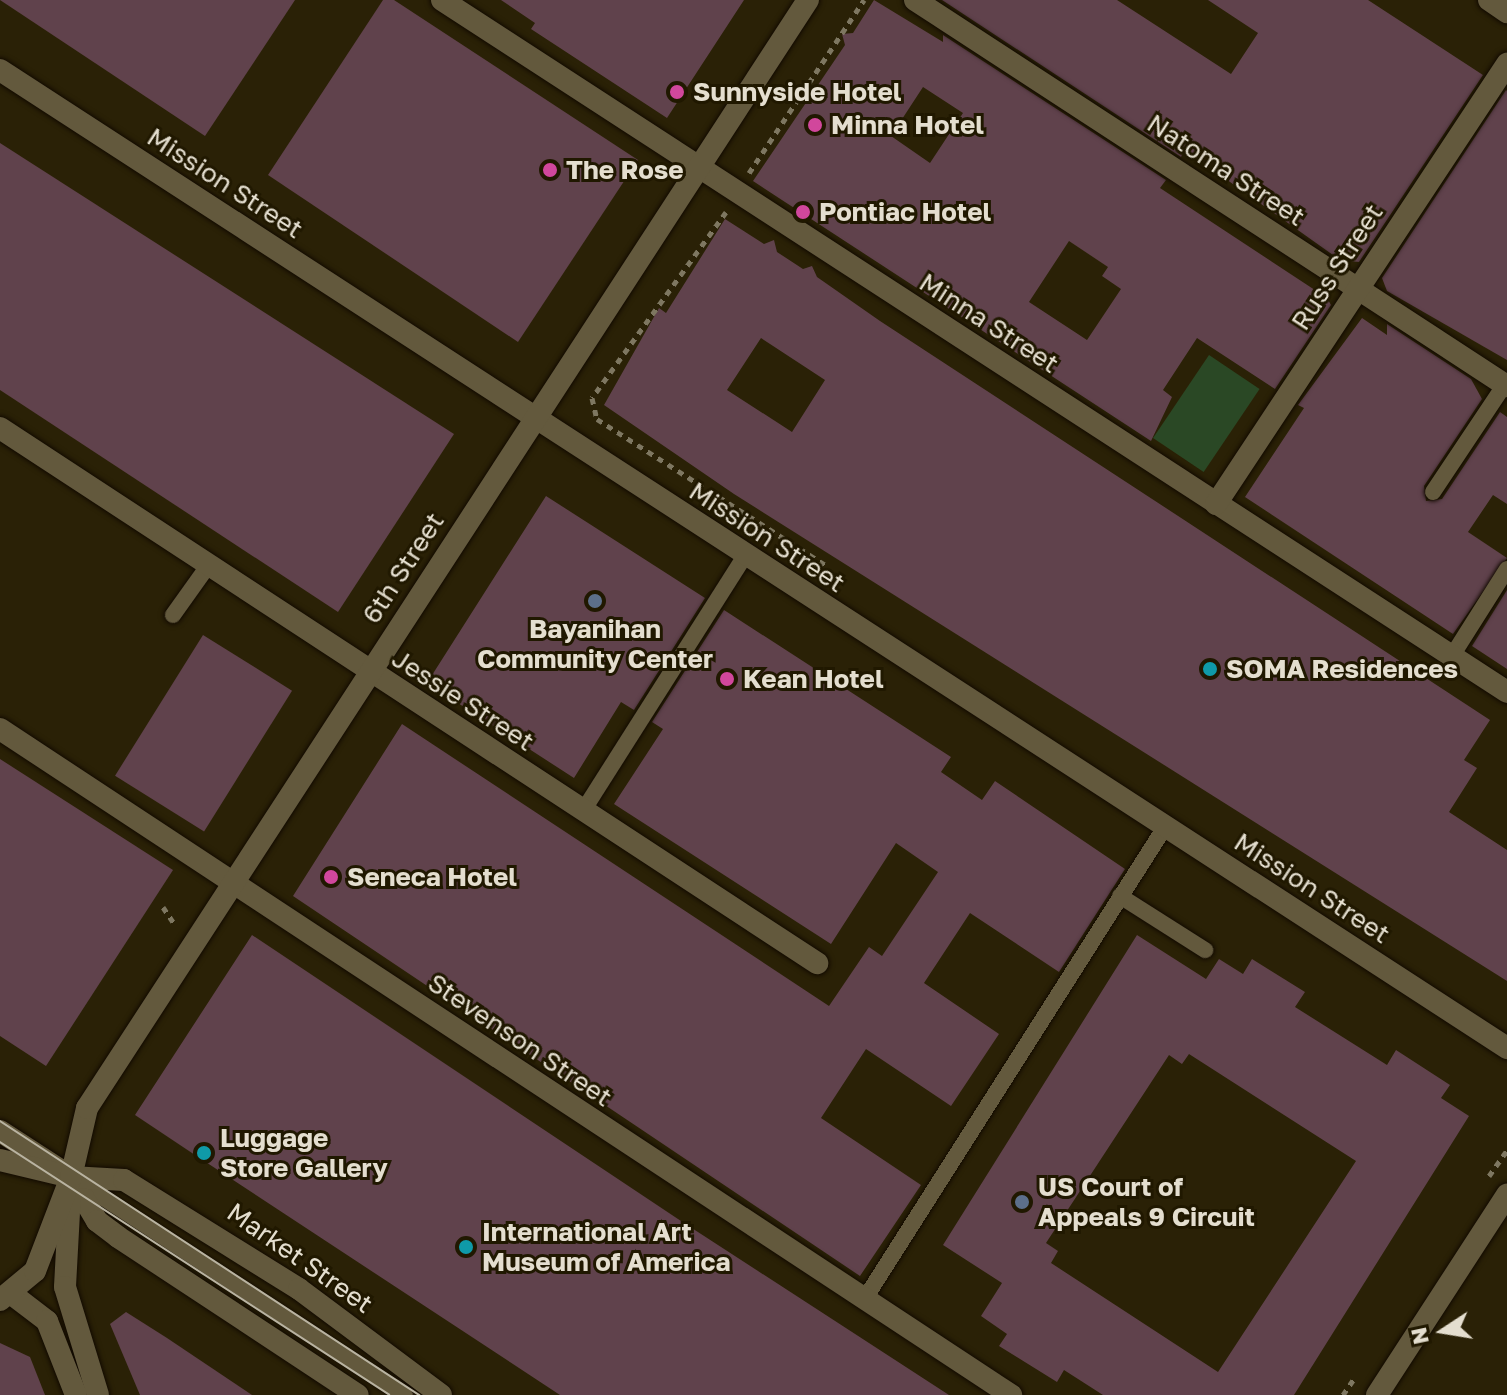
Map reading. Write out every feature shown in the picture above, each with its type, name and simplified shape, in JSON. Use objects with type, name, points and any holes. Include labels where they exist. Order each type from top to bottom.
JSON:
[{"type":"street","name":"Minna Street","points":[[442,0],[1507,692]]},
{"type":"street","name":"6th Street","points":[[71,1177],[87,1108],[232,880],[808,0]]},
{"type":"street","name":"Natoma Street","points":[[915,0],[1506,385]]},
{"type":"street","points":[[1489,0],[1507,12]]},
{"type":"street","name":"Russ Street","points":[[1216,504],[1507,64]]},
{"type":"street","name":"Mission Street","points":[[0,70],[534,420],[1507,1048]]},
{"type":"street","name":"Jessie Street","points":[[0,428],[368,672],[817,963]]},
{"type":"street","name":"Stevenson Street","points":[[0,729],[1011,1395]]},
{"type":"street","name":"Market Street","points":[[0,1131],[71,1177],[97,1221],[358,1395]]},
{"type":"street","name":"Market Street","points":[[0,1160],[71,1177],[124,1180],[197,1220],[441,1395]]},
{"type":"street","points":[[71,1177],[35,1271],[7,1298],[47,1321],[76,1395]]},
{"type":"street","points":[[71,1177],[65,1287],[98,1395]]},
{"type":"street","points":[[1377,1395],[1507,1195]]},
{"type":"lane","points":[[1433,492],[1506,385]]},
{"type":"lane","points":[[583,811],[745,556]]},
{"type":"lane","points":[[173,615],[208,566]]},
{"type":"lane","points":[[1452,656],[1507,569]]},
{"type":"lane","points":[[864,1300],[1165,827]]},
{"type":"lane","points":[[1120,896],[1205,950]]},
{"type":"lane","name":"Market Street","points":[[71,1177],[405,1395]]},
{"type":"path","points":[[742,186],[863,0]]},
{"type":"path","points":[[645,169],[655,176]]},
{"type":"path","points":[[731,209],[718,218],[592,398],[597,419],[828,567]]},
{"type":"path","points":[[710,213],[718,218]]},
{"type":"green space","points":[[1209,355],[1260,389],[1204,472],[1153,438]]},
{"type":"building","points":[[0,0],[295,0],[205,136]]},
{"type":"building","points":[[383,0],[394,0],[638,160],[518,342],[268,175]]},
{"type":"building","points":[[501,0],[744,0],[667,118],[531,29],[535,23]]},
{"type":"building","points":[[874,0],[943,42],[943,35],[1166,180],[1160,188],[1327,298],[1331,305],[1275,389],[1197,338],[1163,390],[1172,397],[1151,441],[753,181],[845,45],[842,34],[853,33]],"holes":[[[923,87],[963,113],[930,163],[891,136]],[[1069,241],[1108,267],[1102,276],[1121,289],[1087,340],[1029,302]]]},
{"type":"building","points":[[942,0],[1117,0],[1231,74],[1258,33],[1208,0],[1368,0],[1483,75],[1359,262],[1340,260],[1185,150],[1181,157]]},
{"type":"building","points":[[1506,90],[1507,360],[1387,291],[1382,278]]},
{"type":"building","points":[[0,143],[454,434],[338,612],[0,390]]},
{"type":"building","points":[[725,219],[764,244],[774,240],[777,252],[803,269],[812,266],[817,277],[880,321],[1490,720],[1464,760],[1477,768],[1449,812],[1507,850],[1507,981],[734,494],[604,405],[659,308],[666,313]],"holes":[[[761,338],[825,380],[792,432],[727,390]]]},
{"type":"building","points":[[1362,318],[1387,335],[1387,324],[1471,379],[1482,399],[1424,486],[1426,501],[1442,499],[1500,412],[1507,417],[1507,504],[1493,495],[1468,532],[1507,558],[1453,634],[1245,497],[1304,408],[1298,405]]},
{"type":"building","points":[[546,496],[705,598],[634,710],[621,702],[574,778],[427,683]]},
{"type":"building","points":[[1507,590],[1507,669],[1472,646]]},
{"type":"building","points":[[724,610],[951,757],[941,772],[982,800],[995,781],[1125,869],[1059,972],[970,913],[924,983],[999,1034],[951,1106],[866,1049],[821,1118],[921,1185],[860,1276],[293,896],[402,724],[829,1006],[869,947],[882,956],[938,872],[896,843],[831,944],[614,804],[663,729],[652,722]]},
{"type":"building","points":[[203,635],[292,691],[204,831],[115,776]]},
{"type":"building","points":[[0,759],[173,870],[46,1066],[0,1036]]},
{"type":"building","points":[[252,935],[949,1395],[560,1395],[192,1153],[135,1115]]},
{"type":"building","name":"US Court of Appeals 9 Circuit","points":[[1137,935],[1206,979],[1219,959],[1243,974],[1252,959],[1305,992],[1295,1007],[1387,1065],[1396,1050],[1450,1085],[1441,1098],[1469,1116],[1294,1395],[1103,1395],[1064,1370],[1057,1382],[999,1346],[1007,1334],[981,1316],[1002,1283],[943,1245]],"holes":[[[1189,1054],[1356,1161],[1218,1372],[1051,1263],[1058,1251],[1046,1243],[1169,1055],[1182,1064]]]},
{"type":"building","points":[[126,1312],[252,1395],[140,1395],[110,1324]]},
{"type":"building","points":[[0,1343],[30,1357],[45,1395],[0,1395]]},
{"type":"tram line","points":[[0,1121],[419,1395]]},
{"type":"tram line","points":[[0,1142],[389,1395]]},
{"type":"place","name":"Sunnyside Hotel","points":[[677,92]]},
{"type":"place","name":"Minna Hotel","points":[[815,125]]},
{"type":"place","name":"The Rose","points":[[550,170]]},
{"type":"place","name":"Pontiac Hotel","points":[[803,212]]},
{"type":"place","name":"Bayanihan Community Center","points":[[595,601]]},
{"type":"place","name":"SOMA Residences","points":[[1210,669]]},
{"type":"place","name":"Kean Hotel","points":[[727,679]]},
{"type":"place","name":"Seneca Hotel","points":[[331,877]]},
{"type":"place","name":"Luggage Store Gallery","points":[[204,1153]]},
{"type":"place","name":"US Court of Appeals 9 Circuit","points":[[1022,1202]]},
{"type":"place","name":"International Art Museum of America","points":[[466,1247]]}]
